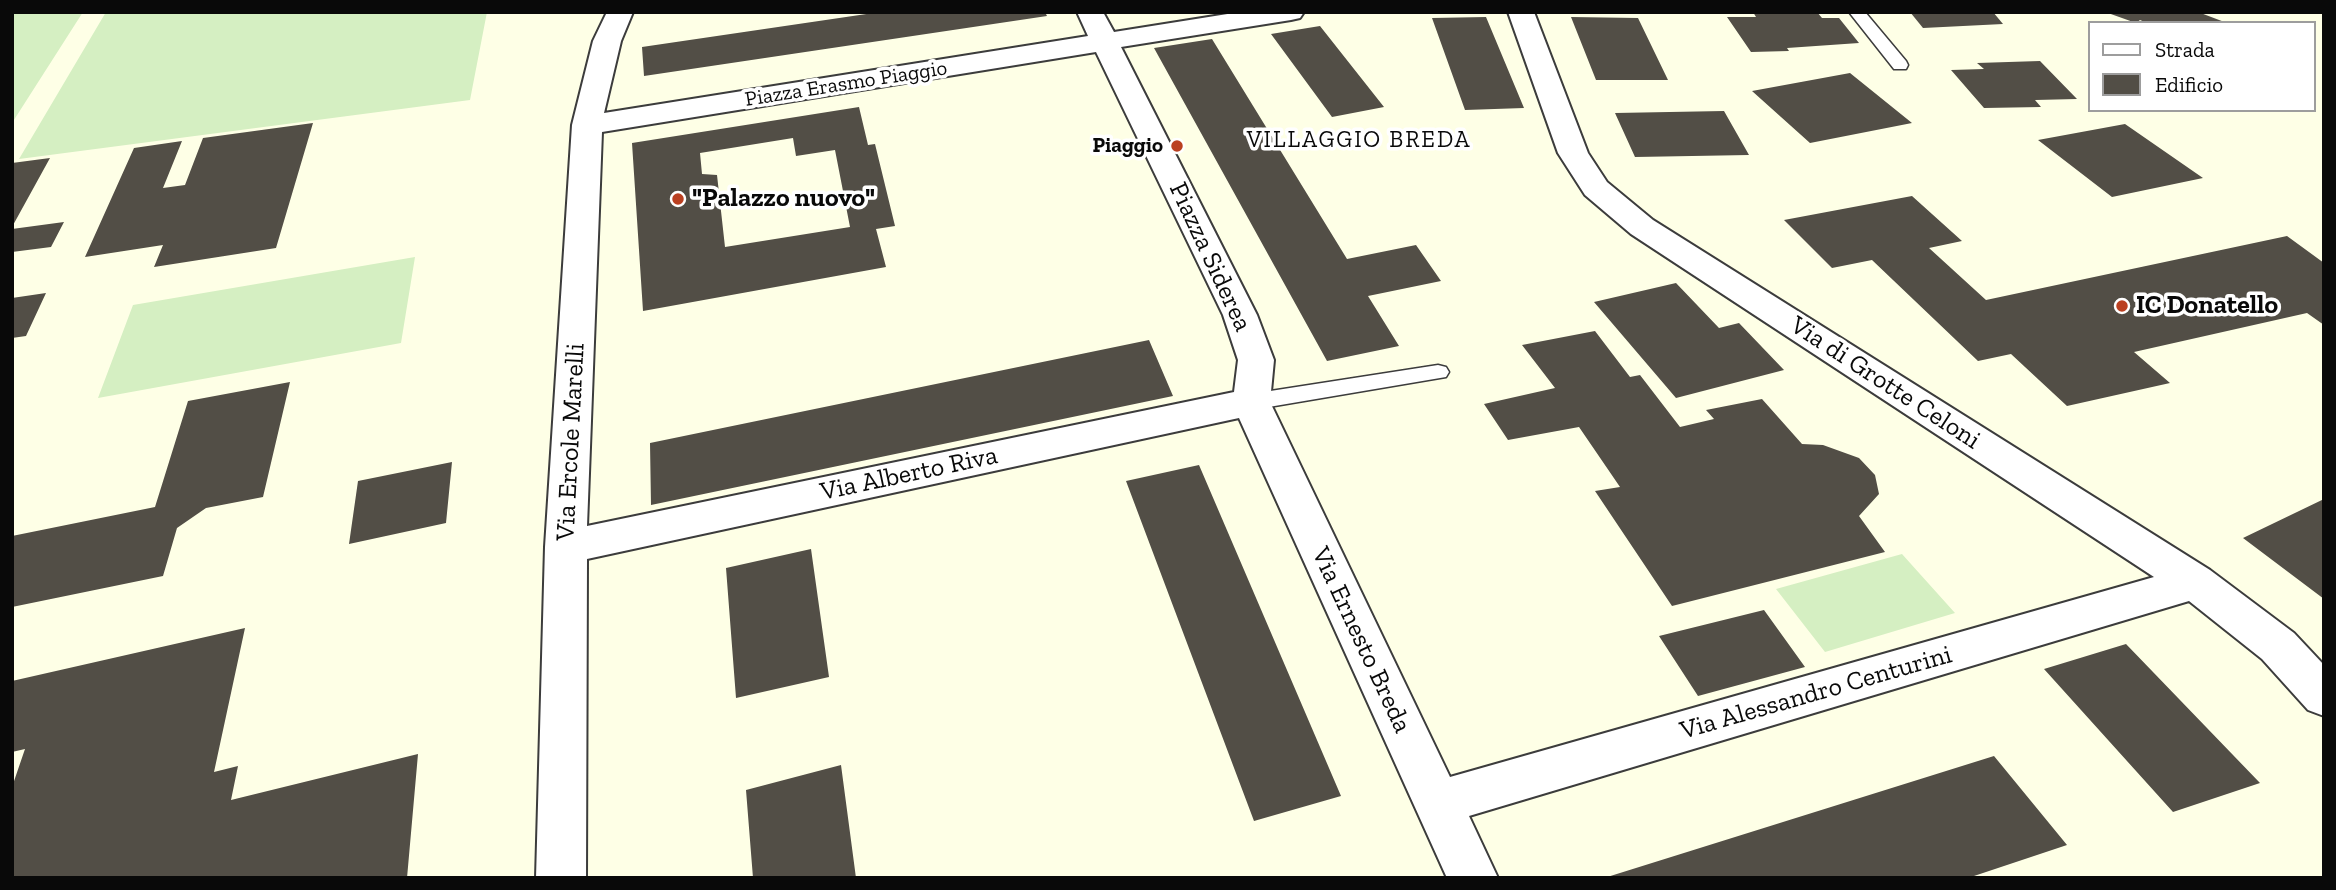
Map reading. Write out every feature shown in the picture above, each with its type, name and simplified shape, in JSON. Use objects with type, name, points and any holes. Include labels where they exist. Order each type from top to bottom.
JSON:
[{"type":"street","name":"Via Ercole Marelli","points":[[561,878],[566,547],[587,125],[607,41],[620,12]]},
{"type":"street","name":"Piazza Siderea","points":[[1090,12],[1240,315],[1256,360],[1251,402]]},
{"type":"street","name":"Piazza Erasmo Piaggio","points":[[587,125],[1291,12]]},
{"type":"street","name":"Via di Grotte Celoni","points":[[1521,12],[1573,153],[1596,188],[1643,227],[2195,582],[2278,646],[2324,696]]},
{"type":"street","name":"Via Alberto Riva","points":[[566,547],[1251,402]]},
{"type":"street","name":"Via Ernesto Breda","points":[[1251,402],[1474,878]]},
{"type":"street","name":"Via Alessandro Centurini","points":[[1437,803],[2195,582]]},
{"type":"lane","points":[[1857,12],[1900,65]]},
{"type":"lane","points":[[1251,402],[1438,372]]},
{"type":"green space","points":[[12,12],[83,12],[12,123]]},
{"type":"green space","points":[[106,12],[487,12],[470,100],[19,159]]},
{"type":"green space","points":[[415,257],[401,343],[98,398],[133,305]]},
{"type":"green space","points":[[1902,554],[1955,613],[1825,652],[1776,589]]},
{"type":"building","points":[[880,12],[1045,12],[1047,16],[644,76],[642,47]]},
{"type":"building","points":[[1753,12],[1817,12],[1822,18],[1839,18],[1859,43],[1787,48],[1789,51],[1751,52],[1727,17],[1756,17]]},
{"type":"building","points":[[1910,12],[1993,12],[2003,24],[1923,28]]},
{"type":"building","points":[[2198,12],[2222,21],[2130,21],[2108,13]]},
{"type":"building","points":[[1486,17],[1524,108],[1465,110],[1432,18]]},
{"type":"building","points":[[1571,17],[1638,18],[1668,80],[1596,80]]},
{"type":"building","points":[[1320,26],[1384,107],[1332,117],[1271,34]]},
{"type":"building","points":[[1212,39],[1347,259],[1416,245],[1441,281],[1368,296],[1399,346],[1327,361],[1154,48]]},
{"type":"building","points":[[2040,61],[2077,99],[2035,100],[2041,107],[1984,108],[1951,70],[1984,69],[1977,63]]},
{"type":"building","points":[[1850,73],[1912,123],[1810,143],[1752,91]]},
{"type":"building","name":"\"Palazzo nuovo\"","points":[[859,107],[868,145],[875,144],[895,226],[876,229],[886,267],[643,311],[632,143]],"holes":[[[793,138],[796,156],[835,150],[850,227],[725,247],[717,175],[702,174],[700,153]]]},
{"type":"building","points":[[1724,111],[1749,155],[1635,157],[1615,113]]},
{"type":"building","points":[[313,123],[276,248],[154,267],[163,245],[85,257],[134,148],[182,141],[163,188],[185,185],[203,138]]},
{"type":"building","points":[[2125,124],[2203,178],[2112,197],[2038,140]]},
{"type":"building","points":[[50,158],[12,227],[12,163]]},
{"type":"building","name":"IC Donatello","points":[[1912,196],[1962,241],[1929,248],[1986,300],[2287,236],[2324,263],[2324,325],[2307,313],[2134,352],[2170,383],[2067,406],[2011,354],[1978,361],[1872,260],[1832,268],[1784,220]]},
{"type":"building","points":[[64,222],[51,247],[12,252],[12,229]]},
{"type":"building","points":[[1676,283],[1719,328],[1739,323],[1784,370],[1676,398],[1594,302]]},
{"type":"building","points":[[46,293],[26,336],[12,338],[12,298]]},
{"type":"building","points":[[1595,331],[1630,377],[1640,375],[1680,427],[1714,419],[1706,410],[1762,399],[1802,444],[1823,445],[1859,458],[1875,475],[1879,494],[1859,516],[1885,552],[1672,606],[1595,491],[1620,487],[1579,427],[1508,440],[1484,404],[1555,388],[1522,345]]},
{"type":"building","points":[[1149,340],[1173,396],[651,505],[650,443]]},
{"type":"building","points":[[290,382],[263,497],[206,508],[177,528],[163,576],[12,607],[12,536],[155,507],[188,401]]},
{"type":"building","points":[[452,462],[446,523],[349,544],[358,481]]},
{"type":"building","points":[[1199,465],[1341,796],[1254,821],[1126,481]]},
{"type":"building","points":[[2324,499],[2324,599],[2243,538]]},
{"type":"building","points":[[811,549],[829,677],[736,698],[726,568]]},
{"type":"building","points":[[1764,610],[1805,667],[1698,696],[1659,636]]},
{"type":"building","points":[[245,628],[214,772],[238,766],[231,800],[418,754],[407,878],[12,878],[12,787],[25,749],[12,752],[12,681]]},
{"type":"building","points":[[2126,644],[2260,783],[2173,812],[2044,669]]},
{"type":"building","points":[[1994,756],[2067,845],[1968,878],[1604,878]]},
{"type":"building","points":[[841,765],[856,878],[753,878],[746,790]]},
{"type":"place","name":"Piaggio","points":[[1177,146]]},
{"type":"place","name":"\"Palazzo nuovo\"","points":[[678,199]]},
{"type":"place","name":"IC Donatello","points":[[2122,306]]},
{"type":"district","name":"VILLAGGIO BREDA","points":[[1359,140]]}]
